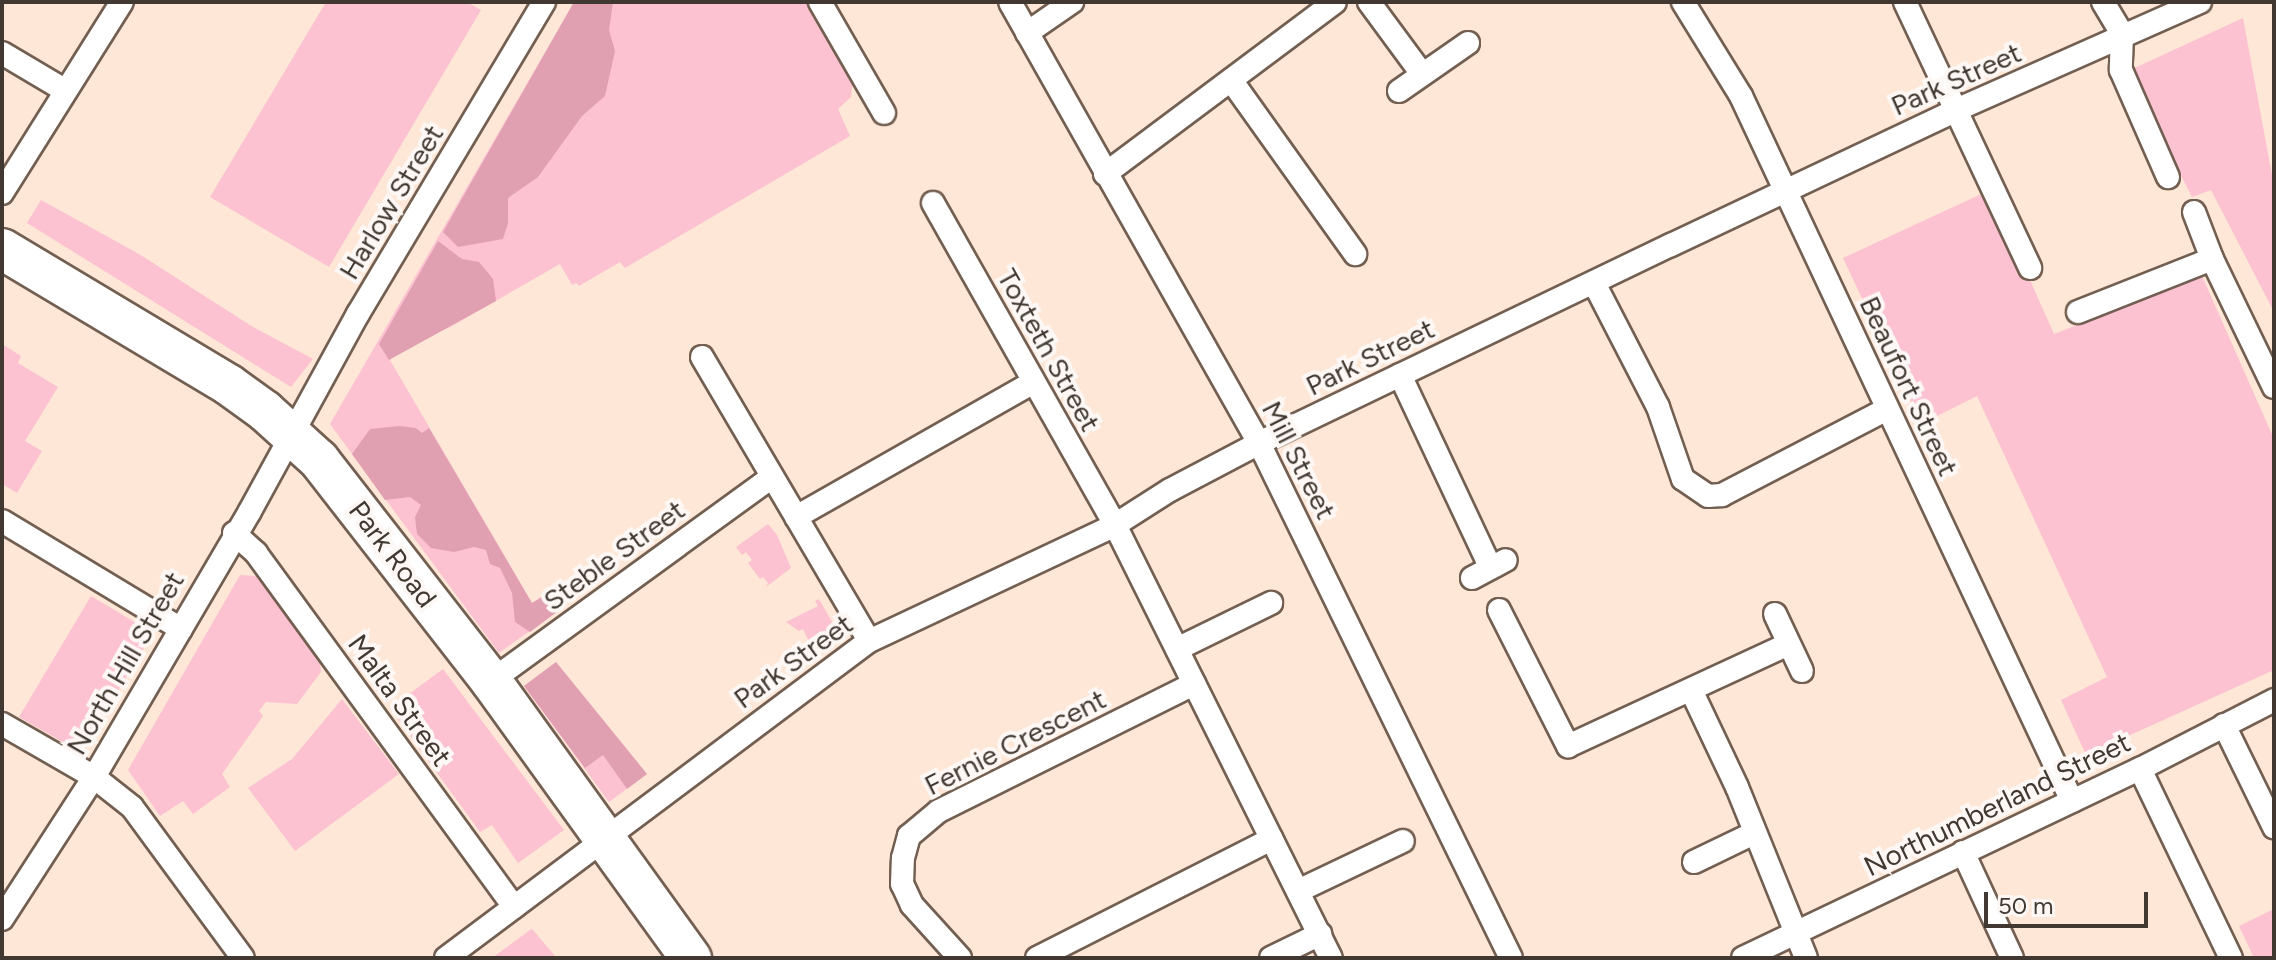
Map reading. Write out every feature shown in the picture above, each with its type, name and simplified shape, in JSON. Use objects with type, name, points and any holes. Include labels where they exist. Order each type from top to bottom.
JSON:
[{"type":"highway","name":"Park Road","points":[[2,249],[229,385],[292,433],[351,498],[491,681],[691,958]]},
{"type":"street","points":[[2,193],[122,2]]},
{"type":"street","points":[[820,2],[884,113]]},
{"type":"street","name":"Mill Street","points":[[1010,2],[1259,443],[1511,958]]},
{"type":"street","points":[[1027,33],[1072,2]]},
{"type":"street","points":[[1105,174],[1335,2]]},
{"type":"street","points":[[1369,2],[1422,74]]},
{"type":"street","name":"Beaufort Street","points":[[1683,2],[1741,96],[2072,801]]},
{"type":"street","points":[[1905,2],[2030,268]]},
{"type":"street","points":[[2103,2],[2122,34],[2121,70],[2168,177]]},
{"type":"street","name":"Park Street","points":[[453,956],[869,641],[1115,525],[1170,490],[1259,443],[1400,375],[1956,110],[2122,34],[2137,33],[2200,2]]},
{"type":"street","name":"Harlow Street","points":[[292,433],[542,3]]},
{"type":"street","points":[[1399,91],[1468,43]]},
{"type":"street","points":[[2,53],[66,91]]},
{"type":"street","points":[[1231,80],[1355,254]]},
{"type":"street","name":"Toxteth Street","points":[[933,203],[1115,525],[1331,958]]},
{"type":"street","points":[[2194,212],[2212,259],[2274,387]]},
{"type":"street","points":[[2078,312],[2212,259]]},
{"type":"street","points":[[1594,283],[1658,407],[1683,479],[1708,496],[1722,495],[1887,409]]},
{"type":"street","points":[[702,357],[869,641]]},
{"type":"street","points":[[1400,375],[1490,568]]},
{"type":"street","points":[[796,517],[1032,383]]},
{"type":"street","name":"North Hill Street","points":[[2,919],[94,777],[292,433]]},
{"type":"street","name":"Steble Street","points":[[491,681],[772,477]]},
{"type":"street","points":[[2,521],[181,629]]},
{"type":"street","name":"Malta Street","points":[[234,533],[256,553],[514,907]]},
{"type":"street","points":[[1177,649],[1271,603]]},
{"type":"street","points":[[1499,610],[1568,746],[1789,644]]},
{"type":"street","points":[[1775,614],[1802,671]]},
{"type":"street","name":"Fernie Crescent","points":[[960,958],[912,905],[902,884],[903,858],[909,836],[939,811],[1194,684]]},
{"type":"street","points":[[1691,690],[1737,787],[1806,958]]},
{"type":"street","name":"Northumberland Street","points":[[1743,958],[2140,769],[2274,700]]},
{"type":"street","points":[[2,724],[94,777],[132,807],[243,958]]},
{"type":"street","points":[[2224,725],[2274,827]]},
{"type":"street","points":[[2140,769],[2231,958]]},
{"type":"street","points":[[1694,862],[1754,833]]},
{"type":"street","points":[[1037,958],[1272,839]]},
{"type":"street","points":[[1298,891],[1403,841]]},
{"type":"street","points":[[1963,852],[2012,958]]},
{"type":"street","points":[[1271,958],[1320,934]]},
{"type":"shaded area","points":[[326,2],[467,2],[481,10],[329,267],[210,197]]},
{"type":"shaded area","points":[[574,2],[810,2],[853,78],[851,97],[838,109],[850,136],[625,268],[620,262],[579,286],[576,283],[572,285],[560,264],[450,327],[387,355],[532,603],[556,588],[566,605],[499,653],[330,424]]},
{"type":"shaded area","points":[[574,2],[613,2],[609,30],[615,51],[605,96],[582,116],[538,177],[508,198],[508,223],[503,239],[458,247],[443,232]]},
{"type":"shaded area","points":[[2243,18],[2274,186],[2274,312],[2211,190],[2192,197],[2128,71]]},
{"type":"shaded area","points":[[1990,190],[2054,334],[2202,276],[2274,439],[2274,670],[2086,755],[2061,700],[2107,677],[1977,396],[1921,424],[1843,258]]},
{"type":"shaded area","points":[[41,200],[139,254],[253,327],[313,359],[291,387],[27,223]]},
{"type":"shaded area","points":[[438,241],[462,259],[479,262],[493,279],[496,301],[389,360],[379,344]]},
{"type":"shaded area","points":[[2,344],[21,356],[18,363],[58,387],[25,441],[42,451],[17,493],[2,484]]},
{"type":"shaded area","points":[[416,428],[422,433],[429,428],[532,603],[556,588],[566,605],[530,632],[515,622],[512,593],[500,568],[490,564],[486,550],[474,547],[454,552],[431,548],[417,534],[415,517],[421,505],[410,497],[385,500],[352,454],[370,429]]},
{"type":"shaded area","points":[[768,524],[777,535],[791,568],[766,587],[768,583],[763,577],[760,579],[748,563],[752,560],[746,552],[742,555],[736,547]]},
{"type":"shaded area","points":[[240,575],[257,576],[320,663],[321,672],[297,704],[266,702],[259,711],[263,716],[222,774],[230,787],[193,814],[183,801],[160,816],[128,770]]},
{"type":"shaded area","points":[[91,596],[153,633],[85,745],[75,740],[66,744],[19,717]]},
{"type":"shaded area","points":[[819,599],[839,634],[814,652],[803,629],[799,631],[786,622],[818,606],[815,601]]},
{"type":"shaded area","points":[[556,662],[647,774],[609,802],[524,686]]},
{"type":"shaded area","points":[[556,662],[647,774],[627,789],[603,755],[585,768],[524,686]]},
{"type":"shaded area","points":[[443,669],[564,830],[518,863],[492,825],[480,832],[390,708]]},
{"type":"shaded area","points":[[342,699],[399,774],[295,851],[248,788],[292,759]]},
{"type":"shaded area","points":[[2274,909],[2274,958],[2254,958],[2239,926]]},
{"type":"shaded area","points":[[530,930],[557,958],[492,958]]}]
